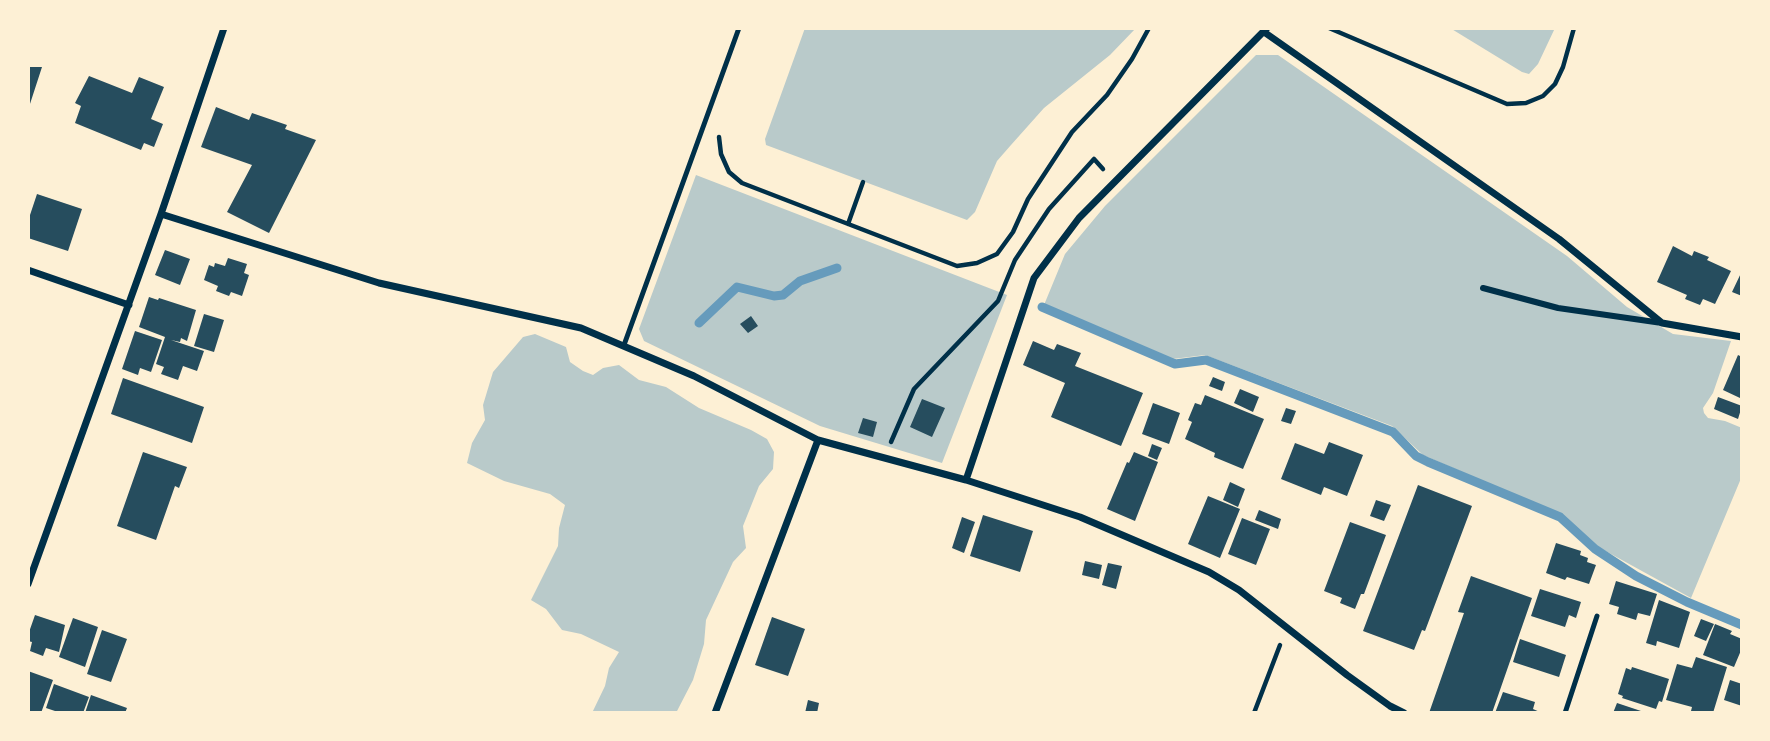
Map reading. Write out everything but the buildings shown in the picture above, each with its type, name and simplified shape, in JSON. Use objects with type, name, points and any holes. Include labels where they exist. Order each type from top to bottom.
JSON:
[{"type":"street","points":[[28,584],[161,214],[223,28]]},
{"type":"street","points":[[966,480],[1034,278],[1079,218],[1266,30],[1559,239],[1662,323]]},
{"type":"street","points":[[161,214],[379,283],[582,328],[694,376],[818,440],[966,480],[1080,517],[1209,572],[1239,590],[1347,675],[1404,713]]},
{"type":"street","points":[[28,270],[129,305]]},
{"type":"street","points":[[1483,288],[1558,308],[1742,337]]},
{"type":"street","points":[[715,713],[818,440]]},
{"type":"lane","points":[[624,345],[738,28]]},
{"type":"lane","points":[[1565,713],[1597,616]]},
{"type":"path","points":[[723,125],[719,138],[722,154],[729,172],[742,183],[957,266],[976,264],[997,254],[1013,232],[1028,199],[1072,132],[1107,95],[1149,28]]},
{"type":"path","points":[[1329,28],[1507,104],[1526,103],[1543,96],[1555,83],[1563,67],[1574,28]]},
{"type":"path","points":[[884,460],[914,389],[998,301],[1015,260],[1063,191],[1094,159],[1115,182]]},
{"type":"path","points":[[848,224],[863,182]]},
{"type":"path","points":[[1254,713],[1277,649],[1288,629]]},
{"type":"shaded area","points":[[805,28],[1136,28],[1110,55],[1044,108],[1011,145],[997,161],[975,212],[967,220],[766,145],[765,139]]},
{"type":"shaded area","points":[[1450,28],[1555,28],[1538,64],[1529,74]]},
{"type":"shaded area","points":[[1256,55],[1278,55],[1567,256],[1627,307],[1673,334],[1731,341],[1713,393],[1703,408],[1708,418],[1742,428],[1742,476],[1691,598],[1591,543],[1562,515],[1423,455],[1392,426],[1205,355],[1173,359],[1044,305],[1065,254],[1105,206]]},
{"type":"shaded area","points":[[696,175],[1007,295],[942,463],[820,426],[644,341],[639,329]]},
{"type":"shaded area","points":[[535,334],[566,347],[570,362],[583,371],[593,375],[603,368],[619,365],[639,380],[666,387],[699,408],[751,430],[767,439],[774,452],[773,469],[759,486],[743,526],[746,548],[733,562],[706,620],[704,644],[693,680],[676,713],[592,713],[605,686],[609,668],[619,652],[581,634],[562,630],[546,609],[531,600],[558,546],[565,505],[550,494],[504,481],[467,463],[472,443],[485,420],[483,405],[493,372],[523,337]]},
{"type":"waterway","points":[[699,323],[737,287],[774,296],[783,295],[800,281],[837,268]]},
{"type":"waterway","points":[[1042,307],[1175,364],[1206,360],[1393,432],[1416,456],[1560,517],[1595,549],[1636,576],[1687,602],[1742,625]]}]
